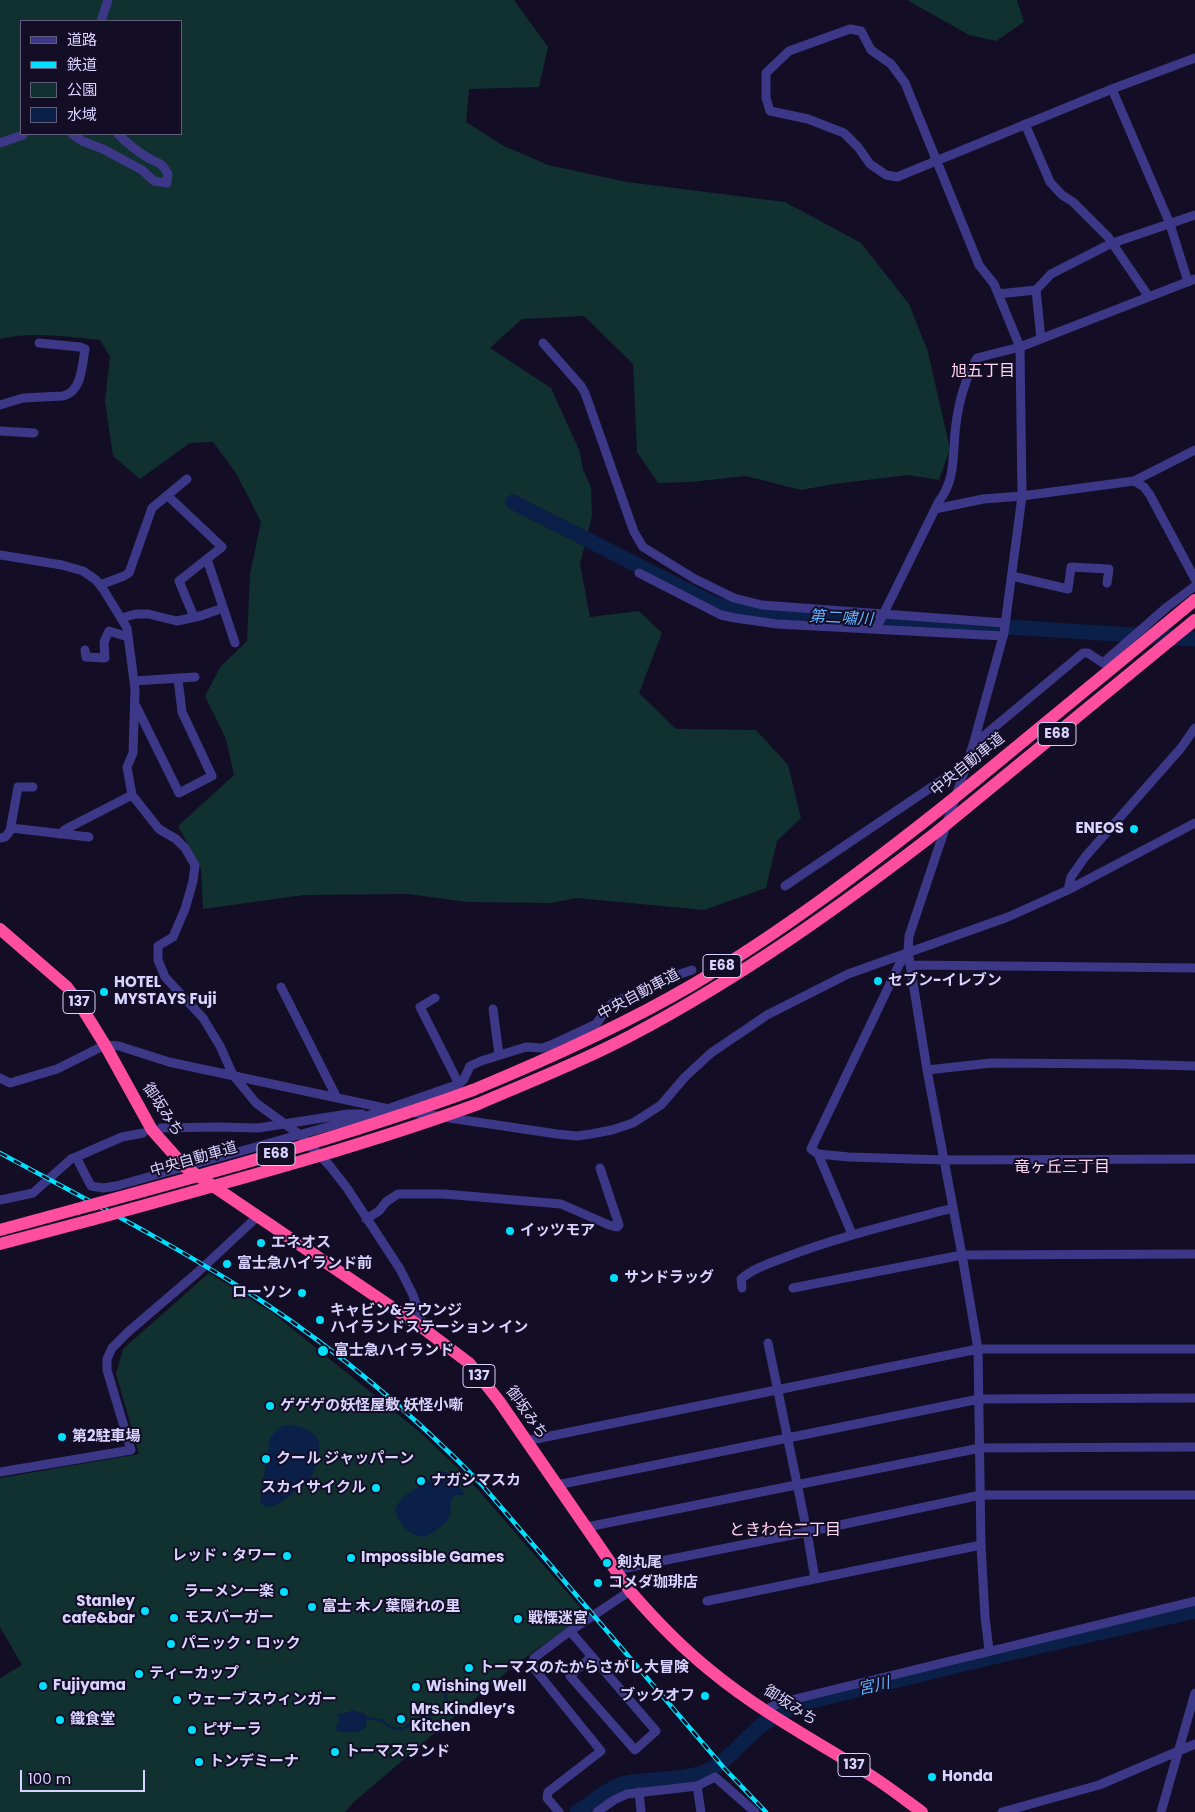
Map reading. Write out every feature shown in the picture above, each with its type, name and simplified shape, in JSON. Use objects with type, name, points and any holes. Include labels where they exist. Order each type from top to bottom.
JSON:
[{"type":"highway","name":"中央自動車道","points":[[0,1229],[315,1143],[398,1117],[473,1090],[578,1045],[692,985],[789,923],[875,860],[948,803],[1195,600]]},
{"type":"highway","name":"中央自動車道","points":[[0,1244],[326,1155],[402,1131],[478,1104],[628,1037],[734,977],[791,940],[870,884],[938,831],[1195,620]]},
{"type":"highway","name":"御坂みち","points":[[1,932],[67,986],[105,1045],[152,1130],[185,1167],[424,1329],[469,1364],[499,1401],[630,1591],[653,1618],[682,1646],[713,1673],[768,1712],[869,1774],[922,1812]]},
{"type":"street","points":[[101,20],[108,0]]},
{"type":"street","points":[[989,1650],[981,1545],[978,1349],[945,1160],[927,1070],[908,951],[909,936],[973,745],[1003,635],[1022,496],[1020,347],[994,284],[979,265],[936,160],[905,83],[891,64],[871,50],[860,31],[850,28],[789,51],[766,73],[766,98],[770,111],[808,119],[844,133],[858,147],[870,164],[886,175],[897,177],[936,160],[1112,89],[1195,58]]},
{"type":"street","points":[[877,628],[935,509],[949,485],[955,445],[956,421],[969,372],[977,358],[1020,347],[1192,280],[1112,89]]},
{"type":"street","points":[[1025,124],[1050,182],[1062,195],[1074,202],[1108,237],[1149,297]]},
{"type":"street","points":[[0,143],[22,135]]},
{"type":"street","points":[[73,135],[142,170],[154,181],[167,183],[168,174],[163,164],[148,158],[126,143],[119,135]]},
{"type":"street","points":[[998,294],[1036,290],[1051,274],[1112,243],[1195,215]]},
{"type":"street","points":[[1036,290],[1041,338]]},
{"type":"street","points":[[0,406],[23,398],[68,395],[73,390],[81,376],[85,350],[80,347],[39,343]]},
{"type":"street","points":[[542,343],[581,386],[584,392],[634,532],[644,548],[695,580],[734,598],[762,605],[1005,623]]},
{"type":"street","points":[[0,430],[34,433]]},
{"type":"street","points":[[935,509],[983,499],[1022,496],[1134,481],[1195,450]]},
{"type":"street","points":[[100,585],[128,573],[152,508],[187,479]]},
{"type":"street","points":[[1134,481],[1144,487],[1150,494],[1195,579]]},
{"type":"street","points":[[168,496],[222,547],[179,581],[194,617]]},
{"type":"street","points":[[0,555],[62,565],[83,572],[96,580],[100,585],[127,628],[135,704],[133,754],[127,767],[132,795],[159,829],[176,839],[185,848],[195,865],[193,882],[185,909],[173,937],[158,946],[158,960],[165,977],[203,1018],[220,1046],[233,1076],[256,1104],[300,1135],[329,1165],[400,1269],[413,1295],[424,1329]]},
{"type":"street","points":[[207,560],[235,643]]},
{"type":"street","points":[[1012,576],[1068,589],[1071,567],[1109,569],[1107,583]]},
{"type":"street","points":[[639,573],[728,617],[777,624],[1003,635]]},
{"type":"street","points":[[973,745],[1083,653],[1088,653],[1103,663],[1195,586]]},
{"type":"street","points":[[121,618],[136,614],[161,616],[177,621],[223,608]]},
{"type":"street","points":[[85,650],[86,658],[105,658],[104,642],[109,631],[128,637]]},
{"type":"street","points":[[134,681],[195,677]]},
{"type":"street","points":[[135,704],[179,793],[212,776],[182,712],[178,679]]},
{"type":"street","points":[[1068,890],[1071,877],[1084,857],[1181,748],[1195,728]]},
{"type":"street","points":[[785,886],[938,784],[964,770]]},
{"type":"street","points":[[0,838],[5,837],[10,832],[18,787],[33,787]]},
{"type":"street","points":[[60,834],[66,829],[132,795]]},
{"type":"street","points":[[0,1078],[10,1084],[57,1069],[105,1045],[119,1046],[169,1062],[389,1109],[577,1136],[612,1130],[633,1123],[661,1105],[685,1077],[712,1053],[767,1015],[848,974],[908,951],[1008,917],[1068,890],[1195,823]]},
{"type":"street","points":[[11,828],[89,837]]},
{"type":"street","points":[[852,1234],[818,1154],[811,1148],[899,965],[908,951]]},
{"type":"street","points":[[910,965],[1195,968]]},
{"type":"street","points":[[76,1158],[91,1186],[103,1188],[370,1115],[459,1084],[464,1079],[470,1066],[526,1047],[542,1048],[551,1046],[596,1024],[611,1004],[660,981],[692,970]]},
{"type":"street","points":[[280,987],[337,1098]]},
{"type":"street","points":[[436,998],[420,1006],[459,1084]]},
{"type":"street","points":[[493,1009],[499,1055]]},
{"type":"street","points":[[927,1070],[991,1063],[1195,1066]]},
{"type":"street","points":[[161,1128],[219,1126],[258,1128],[348,1114],[370,1115]]},
{"type":"street","points":[[0,1200],[34,1193],[71,1159],[122,1137],[144,1133]]},
{"type":"street","points":[[818,1154],[849,1157],[945,1160],[1195,1159]]},
{"type":"street","points":[[366,1219],[379,1211],[386,1202],[398,1194],[444,1194],[562,1204],[617,1227],[619,1225],[600,1168]]},
{"type":"street","points":[[742,1288],[741,1279],[753,1270],[821,1244],[953,1208]]},
{"type":"street","points":[[0,1472],[131,1450],[107,1370],[107,1359],[112,1348],[258,1216]]},
{"type":"street","points":[[793,1288],[962,1255],[1195,1254]]},
{"type":"street","points":[[768,1343],[815,1579]]},
{"type":"street","points":[[526,1441],[978,1349],[1195,1349]]},
{"type":"street","points":[[557,1485],[978,1399],[1195,1398]]},
{"type":"street","points":[[587,1527],[980,1448],[1195,1447]]},
{"type":"street","points":[[616,1570],[981,1496],[1195,1495]]},
{"type":"street","points":[[707,1601],[981,1545]]},
{"type":"street","points":[[559,1812],[547,1798],[548,1792],[601,1750],[533,1667],[534,1658],[570,1631],[630,1591]]},
{"type":"street","points":[[768,1712],[779,1704],[989,1650],[1195,1601]]},
{"type":"street","points":[[570,1631],[656,1731],[634,1750],[570,1676],[591,1657]]},
{"type":"street","points":[[1161,1812],[1195,1693]]},
{"type":"street","points":[[1002,1812],[1099,1786],[1195,1744]]},
{"type":"street","points":[[597,1812],[614,1800],[627,1794],[697,1786],[715,1777],[755,1812]]},
{"type":"street","points":[[697,1786],[700,1812]]},
{"type":"street","points":[[639,1792],[641,1812]]},
{"type":"green space","points":[[0,0],[514,0],[548,47],[539,87],[469,89],[466,122],[504,146],[548,165],[627,182],[785,202],[861,243],[909,304],[928,352],[950,449],[939,480],[908,475],[801,490],[746,476],[691,482],[658,483],[637,452],[633,364],[584,316],[522,319],[490,348],[551,388],[580,452],[583,470],[591,487],[592,516],[580,564],[590,617],[639,611],[662,633],[639,693],[676,729],[756,730],[788,765],[801,818],[777,841],[766,888],[704,910],[577,898],[551,903],[467,902],[408,894],[304,895],[203,909],[201,869],[178,826],[234,775],[226,739],[205,696],[221,666],[247,641],[250,574],[261,522],[236,473],[213,442],[190,443],[140,479],[113,456],[105,401],[110,357],[100,340],[37,335],[0,339]]},
{"type":"green space","points":[[907,0],[1017,0],[1024,22],[996,41],[969,35]]},
{"type":"green space","name":"富士急ハイランド","points":[[209,1273],[274,1314],[421,1433],[466,1476],[586,1614],[511,1668],[355,1801],[345,1812],[0,1812],[0,1678],[22,1665],[0,1627],[0,1478],[139,1454],[116,1374],[123,1349]]},
{"type":"water","points":[[292,1425],[311,1431],[318,1439],[319,1451],[316,1466],[311,1477],[294,1492],[280,1503],[265,1507],[260,1502],[270,1437],[282,1426]]},
{"type":"water","points":[[441,1472],[447,1472],[466,1495],[454,1495],[450,1515],[440,1528],[426,1537],[414,1534],[405,1528],[399,1520],[395,1508],[403,1497]]},
{"type":"water","points":[[353,1710],[365,1714],[367,1718],[366,1727],[356,1732],[337,1731],[336,1727],[339,1721],[337,1714]]},
{"type":"waterway","name":"第二嘯川","points":[[513,502],[712,603],[749,613],[881,623],[914,621],[1195,639]]},
{"type":"waterway","name":"宮川","points":[[577,1812],[607,1792],[626,1783],[690,1776],[709,1770],[730,1755],[762,1725],[784,1712],[807,1702],[1005,1654],[1195,1611]]},
{"type":"waterway","points":[[367,1718],[382,1721],[392,1728],[403,1729],[423,1716],[437,1714],[445,1709],[447,1702],[445,1693]]},
{"type":"railway","points":[[0,1153],[132,1224],[229,1280],[290,1320],[377,1387],[458,1460],[483,1486],[724,1768],[766,1812]]},
{"type":"place","name":"ENEOS","points":[[1134,829]]},
{"type":"place","name":"セブン-イレブン","points":[[878,981]]},
{"type":"place","name":"HOTEL MYSTAYS Fuji","points":[[104,992]]},
{"type":"place","name":"イッツモア","points":[[510,1231]]},
{"type":"place","name":"エネオス","points":[[261,1243]]},
{"type":"place","name":"富士急ハイランド前","points":[[227,1264]]},
{"type":"place","name":"サンドラッグ","points":[[614,1278]]},
{"type":"place","name":"ローソン","points":[[302,1293]]},
{"type":"place","name":"キャビン&ラウンジ ハイランドステーション イン","points":[[320,1320]]},
{"type":"place","name":"富士急ハイランド","points":[[323,1351]]},
{"type":"place","name":"ゲゲゲの妖怪屋敷 妖怪小噺","points":[[270,1406]]},
{"type":"place","name":"第2駐車場","points":[[62,1437]]},
{"type":"place","name":"クール ジャッパーン","points":[[266,1459]]},
{"type":"place","name":"ナガシマスカ","points":[[421,1481]]},
{"type":"place","name":"スカイサイクル","points":[[376,1488]]},
{"type":"place","name":"レッド・タワー","points":[[287,1556]]},
{"type":"place","name":"Impossible Games","points":[[351,1558]]},
{"type":"place","name":"剣丸尾","points":[[607,1563]]},
{"type":"place","name":"コメダ珈琲店","points":[[598,1583]]},
{"type":"place","name":"ラーメン一楽","points":[[284,1592]]},
{"type":"place","name":"富士 木ノ葉隠れの里","points":[[312,1607]]},
{"type":"place","name":"Stanley cafe&bar","points":[[145,1611]]},
{"type":"place","name":"モスバーガー","points":[[174,1618]]},
{"type":"place","name":"戦慄迷宮","points":[[518,1619]]},
{"type":"place","name":"パニック・ロック","points":[[171,1644]]},
{"type":"place","name":"トーマスのたからさがし大冒険","points":[[469,1668]]},
{"type":"place","name":"ティーカップ","points":[[139,1674]]},
{"type":"place","name":"Fujiyama","points":[[43,1686]]},
{"type":"place","name":"Wishing Well","points":[[416,1687]]},
{"type":"place","name":"ブックオフ","points":[[705,1696]]},
{"type":"place","name":"ウェーブスウィンガー","points":[[177,1700]]},
{"type":"place","name":"Mrs.Kindley’s Kitchen","points":[[401,1719]]},
{"type":"place","name":"鐵食堂","points":[[60,1720]]},
{"type":"place","name":"ピザーラ","points":[[192,1730]]},
{"type":"place","name":"トーマスランド","points":[[335,1752]]},
{"type":"place","name":"トンデミーナ","points":[[199,1762]]},
{"type":"place","name":"Honda","points":[[932,1777]]},
{"type":"district","name":"旭五丁目","points":[[983,372]]},
{"type":"district","name":"竜ヶ丘三丁目","points":[[1062,1168]]},
{"type":"district","name":"ときわ台二丁目","points":[[785,1531]]}]
